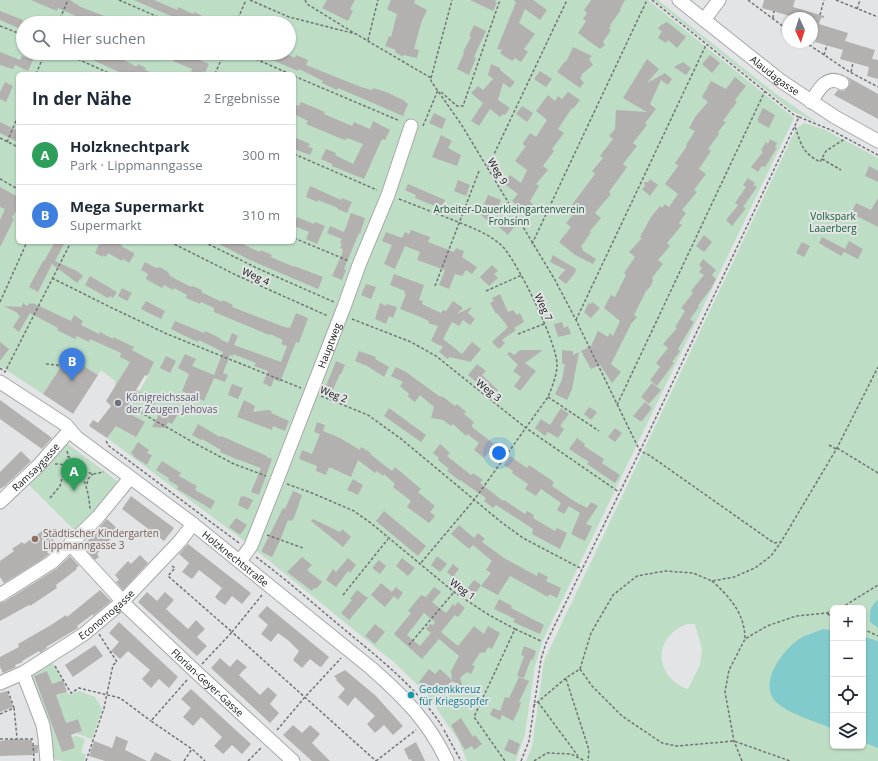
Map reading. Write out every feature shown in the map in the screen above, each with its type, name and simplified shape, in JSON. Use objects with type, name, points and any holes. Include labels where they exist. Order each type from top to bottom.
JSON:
[{"type":"street","name":"Alaudagasse","points":[[679,0],[775,77],[811,102],[878,141]]},
{"type":"street","points":[[704,20],[719,0]]},
{"type":"street","points":[[811,102],[823,84],[831,80],[838,81],[847,74]]},
{"type":"street","name":"Hauptweg","points":[[240,560],[251,546],[359,265],[416,128]]},
{"type":"street","name":"Holzknechtstraße","points":[[2,386],[66,425],[76,437],[194,524],[349,649],[395,689],[426,723],[447,761]]},
{"type":"street","name":"Ramsaygasse","points":[[0,502],[41,464],[70,430]]},
{"type":"street","points":[[0,595],[52,562],[90,525],[130,478]]},
{"type":"street","name":"Economogasse","points":[[4,687],[23,672],[84,634],[122,602],[180,541],[194,524]]},
{"type":"street","name":"Florian-Geyer-Gasse","points":[[71,544],[122,602],[195,672],[293,761]]},
{"type":"street","points":[[23,672],[43,725],[46,738],[47,761]]},
{"type":"path","points":[[61,16],[68,0]]},
{"type":"path","points":[[119,0],[156,16]]},
{"type":"path","points":[[239,16],[246,0]]},
{"type":"path","name":"Weg 9","points":[[250,0],[287,16]]},
{"type":"path","points":[[305,0],[306,4],[356,34]]},
{"type":"path","points":[[368,40],[378,0]]},
{"type":"path","points":[[431,78],[452,0]]},
{"type":"path","points":[[296,77],[416,128],[438,90],[457,106],[463,106],[500,0]]},
{"type":"path","points":[[488,167],[567,0]]},
{"type":"path","points":[[532,244],[647,0]]},
{"type":"path","points":[[652,0],[794,115],[831,130],[878,155]]},
{"type":"path","points":[[748,0],[782,25]]},
{"type":"path","points":[[820,15],[824,0]]},
{"type":"path","points":[[836,0],[878,16]]},
{"type":"path","points":[[857,9],[860,0]]},
{"type":"path","points":[[872,14],[873,10]]},
{"type":"path","points":[[773,18],[774,11]]},
{"type":"path","name":"Weg 9","points":[[296,19],[356,34],[431,78],[431,81],[488,167],[532,244],[555,280],[640,451]]},
{"type":"path","points":[[0,26],[16,32]]},
{"type":"path","points":[[576,320],[706,45]]},
{"type":"path","points":[[824,55],[827,45]]},
{"type":"path","points":[[814,48],[847,74],[878,87]]},
{"type":"path","points":[[37,72],[42,60]]},
{"type":"path","points":[[80,60],[107,72]]},
{"type":"path","points":[[216,72],[221,60]]},
{"type":"path","points":[[258,60],[285,72]]},
{"type":"path","points":[[847,74],[854,63]]},
{"type":"path","points":[[617,405],[765,91]]},
{"type":"path","points":[[521,761],[529,741],[541,659],[546,643],[640,451],[799,117]]},
{"type":"path","points":[[7,142],[16,121]]},
{"type":"path","points":[[795,127],[806,153],[820,162],[826,151],[846,138]]},
{"type":"path","points":[[0,138],[16,146]]},
{"type":"path","name":"Weg 7","points":[[296,155],[388,195],[485,233],[502,245],[513,259],[522,275],[553,343],[558,365],[548,397],[474,500],[420,564]]},
{"type":"path","points":[[822,159],[841,170]]},
{"type":"path","points":[[435,286],[458,222],[479,171]]},
{"type":"path","points":[[0,179],[16,188]]},
{"type":"path","points":[[296,239],[359,265]]},
{"type":"path","points":[[0,302],[26,244]]},
{"type":"path","points":[[0,368],[5,372],[70,244]]},
{"type":"path","name":"Weg 4","points":[[174,244],[236,275],[341,314]]},
{"type":"path","points":[[208,244],[259,269],[341,314]]},
{"type":"path","points":[[486,291],[522,275]]},
{"type":"path","name":"Weg 2","points":[[52,278],[167,334],[368,415],[400,438],[501,522],[523,538],[582,569]]},
{"type":"path","name":"Weg 3","points":[[341,314],[411,342],[436,356],[526,428],[619,492]]},
{"type":"path","points":[[518,334],[544,324]]},
{"type":"path","points":[[46,364],[61,367]]},
{"type":"path","points":[[712,581],[734,577],[756,568],[771,556],[781,542],[836,449],[878,366]]},
{"type":"path","points":[[548,397],[599,431]]},
{"type":"path","name":"Weg 1","points":[[131,407],[222,458],[354,511],[372,524],[454,592],[489,615],[541,641]]},
{"type":"path","points":[[829,445],[878,473]]},
{"type":"path","points":[[67,450],[68,456],[81,475],[86,486],[89,502],[90,525]]},
{"type":"path","points":[[640,451],[649,455],[774,543],[781,542]]},
{"type":"path","points":[[50,498],[60,486],[68,456]]},
{"type":"path","points":[[41,464],[65,466],[92,474],[108,471]]},
{"type":"path","points":[[86,486],[88,478],[92,474]]},
{"type":"path","points":[[257,531],[303,548]]},
{"type":"path","points":[[343,595],[388,538]]},
{"type":"path","points":[[533,706],[566,678],[580,669],[590,633],[613,595],[637,576],[666,571],[693,573],[712,581],[734,602],[745,630],[745,639],[729,670],[725,692],[734,741],[742,761]]},
{"type":"path","points":[[270,585],[232,632],[376,761],[426,723]]},
{"type":"path","points":[[846,605],[878,585]]},
{"type":"path","points":[[409,645],[454,592]]},
{"type":"path","points":[[745,639],[767,626],[796,616],[830,612]]},
{"type":"path","points":[[86,761],[103,710],[112,665],[117,662],[94,626]]},
{"type":"path","points":[[505,761],[474,717],[515,629]]},
{"type":"path","points":[[866,631],[878,636]]},
{"type":"path","points":[[248,761],[270,739],[305,697],[349,649]]},
{"type":"path","points":[[49,656],[71,692],[79,688],[120,698],[151,721]]},
{"type":"path","points":[[580,669],[592,686],[622,716],[662,742],[677,746],[734,741],[790,761]]},
{"type":"path","points":[[566,678],[589,750],[588,761]]},
{"type":"path","points":[[4,687],[14,708],[17,738]]},
{"type":"path","points":[[538,702],[578,756],[585,761]]},
{"type":"path","points":[[0,714],[14,708]]},
{"type":"path","points":[[0,740],[17,738],[33,739],[34,761]]},
{"type":"path","points":[[184,761],[192,749]]},
{"type":"path","points":[[534,761],[547,753],[571,754],[578,756]]},
{"type":"green space","name":"Arbeiter-Dauerkleingartenverein Frohsinn","points":[[0,0],[648,0],[794,118],[543,640],[535,666],[525,734],[516,761],[467,761],[458,740],[426,693],[396,664],[251,546],[107,438],[132,404],[149,374],[128,365],[115,387],[115,381],[101,370],[98,375],[68,356],[43,394],[0,366]]},
{"type":"green space","points":[[654,0],[658,0],[776,94],[818,123],[792,111]]},
{"type":"green space","name":"Volkspark Laaerberg","points":[[804,123],[823,129],[878,158],[878,600],[874,626],[878,628],[878,641],[866,637],[866,605],[830,605],[830,630],[823,629],[808,634],[785,708],[830,728],[830,749],[866,749],[866,743],[878,748],[878,761],[526,761],[532,747],[544,661],[796,129]],"holes":[[[688,624],[695,624],[702,649],[700,665],[688,689],[677,683],[668,675],[663,666],[663,646],[668,637],[677,629]]]},
{"type":"green space","points":[[65,442],[120,483],[77,533],[28,484]]},
{"type":"green space","points":[[50,659],[63,680],[54,683],[51,686],[47,671],[34,676],[62,752],[75,748],[71,737],[76,736],[85,739],[81,753],[86,754],[84,761],[64,761],[52,759],[29,678],[31,672]]},
{"type":"green space","points":[[79,691],[95,697],[102,709],[92,739],[76,733],[82,731],[77,719],[68,722],[66,725],[57,698],[55,698],[56,694],[58,695],[67,692],[69,695]]},
{"type":"water","points":[[878,600],[878,628],[870,622],[870,616],[872,607]]},
{"type":"water","points":[[823,629],[830,630],[830,728],[786,709],[775,701],[771,694],[770,679],[777,663],[796,641],[811,633]]},
{"type":"water","points":[[866,637],[878,641],[878,748],[866,743]]},
{"type":"building","points":[[31,0],[70,0],[81,7],[104,16],[76,16],[58,8],[57,11]]},
{"type":"building","points":[[134,0],[154,0],[177,10],[178,7],[193,14],[194,12],[202,16],[171,16]]},
{"type":"building","points":[[327,0],[355,0],[350,9],[353,11],[348,21],[322,8]]},
{"type":"building","points":[[391,0],[415,0],[414,3],[427,10],[421,23],[414,49],[419,50],[417,58],[403,55],[403,57],[395,52],[396,50],[385,46],[389,36],[391,37],[397,14],[387,9]]},
{"type":"building","points":[[470,0],[496,0],[495,2],[497,3],[493,11]]},
{"type":"building","points":[[513,0],[533,0],[547,10],[540,20],[525,9],[519,23],[535,34],[524,49],[528,52],[521,62],[515,58],[512,61],[500,53],[502,50],[497,49],[516,2]]},
{"type":"building","points":[[591,0],[625,0],[620,9],[621,10],[610,25],[609,29],[611,30],[603,42],[605,45],[600,49],[578,33],[586,21],[583,19],[587,13],[584,10]]},
{"type":"building","points":[[764,0],[795,0],[793,7],[810,12],[782,12],[782,14],[762,8]]},
{"type":"building","points":[[0,11],[16,17],[16,27],[0,20]]},
{"type":"building","points":[[818,14],[824,16],[824,18],[821,18],[819,24],[848,33],[845,41],[875,50],[872,59],[878,60],[878,79],[867,76],[869,67],[840,59],[843,50],[818,43]]},
{"type":"building","points":[[667,22],[686,37],[677,48],[668,40],[666,43],[658,38],[662,31],[658,29],[661,25]]},
{"type":"building","points":[[474,25],[486,31],[474,57],[476,58],[469,75],[457,69],[464,53],[463,52],[471,37],[469,36]]},
{"type":"building","points":[[573,47],[592,56],[589,59],[593,65],[581,75],[582,76],[580,78],[584,83],[580,88],[557,72],[565,61],[566,62]]},
{"type":"building","points":[[0,52],[16,58],[16,60],[33,60],[28,71],[15,65],[13,69],[0,65]]},
{"type":"building","points":[[296,55],[308,60],[306,65],[361,87],[372,90],[373,88],[386,92],[408,104],[403,116],[338,88],[337,90],[299,69],[298,71],[272,60],[296,60]]},
{"type":"building","points":[[710,55],[720,63],[712,73],[702,64]]},
{"type":"building","points":[[647,59],[659,69],[647,83],[665,73],[672,79],[668,85],[661,80],[650,104],[656,109],[645,123],[647,125],[633,143],[637,146],[623,164],[627,167],[609,192],[611,194],[595,213],[601,218],[590,231],[591,232],[581,247],[583,248],[582,250],[596,259],[593,264],[575,255],[559,242],[571,227],[566,223],[577,210],[571,206],[595,174],[592,171],[603,158],[600,156],[613,139],[609,136],[615,129],[616,110],[647,112],[623,98]]},
{"type":"building","points":[[93,60],[124,60],[135,66],[138,64],[150,72],[119,72]]},
{"type":"building","points":[[200,60],[209,64],[205,72],[191,72],[192,69],[173,61]]},
{"type":"building","points":[[683,62],[691,68],[686,75],[674,67]]},
{"type":"building","points":[[491,64],[500,68],[500,70],[515,82],[510,88],[503,83],[498,100],[510,108],[505,115],[503,114],[500,117],[490,109],[479,126],[471,121],[483,103],[471,93],[478,86],[483,90],[493,79],[488,75]]},
{"type":"building","points":[[540,71],[552,79],[546,87],[534,79]]},
{"type":"building","points":[[846,76],[878,94],[878,119],[834,95],[838,90],[844,91],[849,86],[850,81]]},
{"type":"building","points":[[735,77],[746,86],[735,100],[737,102],[723,121],[726,122],[708,149],[711,151],[699,169],[706,174],[694,190],[697,192],[682,210],[686,213],[679,223],[682,225],[667,243],[670,246],[658,260],[663,264],[652,278],[653,280],[651,286],[646,291],[634,315],[637,317],[631,324],[611,364],[621,372],[612,383],[600,365],[591,369],[581,351],[591,346],[598,331],[608,337],[610,333],[613,336],[620,321],[604,308],[611,295],[615,297],[626,275],[624,273],[635,257],[629,252],[642,238],[640,237],[651,217],[660,206],[662,208],[665,204],[669,207],[678,194],[665,184],[678,166],[675,163],[695,131],[689,128],[695,117],[708,102],[702,97],[711,81],[726,89]]},
{"type":"building","points":[[5,82],[13,86],[6,102],[0,99],[0,92]]},
{"type":"building","points":[[568,92],[580,100],[573,109],[572,108],[558,129],[564,133],[552,149],[554,151],[543,166],[548,170],[536,184],[539,186],[530,201],[533,204],[525,212],[512,201],[518,194],[503,183],[510,175],[521,183],[527,170],[515,161],[526,146],[523,145],[523,143],[530,133],[536,137],[547,120],[536,111],[548,95],[555,101],[558,96],[562,99]]},
{"type":"building","points":[[301,102],[352,126],[354,122],[370,129],[373,121],[390,130],[385,140],[382,139],[364,179],[332,166],[332,164],[321,159],[326,149],[336,153],[335,155],[353,164],[363,144],[347,138],[346,140],[342,139],[306,124],[308,121],[296,115],[296,105],[299,106]]},
{"type":"building","points":[[522,106],[533,113],[527,122],[516,114]]},
{"type":"building","points":[[763,108],[775,115],[769,128],[757,120]]},
{"type":"building","points":[[434,113],[446,119],[442,129],[429,123]]},
{"type":"building","points":[[0,122],[16,130],[16,141],[0,133]]},
{"type":"building","points":[[441,135],[452,141],[448,148],[461,155],[457,166],[432,157]]},
{"type":"building","points":[[296,138],[310,144],[308,147],[313,148],[310,155],[296,150]]},
{"type":"building","points":[[770,139],[777,143],[775,147],[777,148],[765,167],[762,166],[758,172],[751,167],[763,152],[761,150],[766,142],[768,144]]},
{"type":"building","points":[[869,166],[878,171],[878,182],[865,176]]},
{"type":"building","points":[[748,178],[755,183],[753,185],[757,187],[743,207],[746,208],[732,226],[726,220],[738,205],[735,203],[746,187],[743,185]]},
{"type":"building","points":[[650,179],[658,185],[650,196],[642,189],[645,186],[644,182],[648,182]]},
{"type":"building","points":[[458,180],[470,185],[466,196],[454,191]]},
{"type":"building","points":[[408,184],[445,200],[442,209],[415,198],[416,195],[405,190]]},
{"type":"building","points":[[310,186],[341,200],[342,198],[352,202],[347,213],[318,200],[317,202],[306,197]]},
{"type":"building","points":[[0,187],[16,196],[16,211],[12,218],[14,219],[0,247],[0,220],[5,209],[0,207]]},
{"type":"building","points":[[488,195],[501,200],[492,221],[490,219],[489,222],[481,215],[487,205],[484,204]]},
{"type":"building","points":[[878,198],[878,227],[851,213],[856,203],[871,210]]},
{"type":"building","points":[[351,213],[365,218],[360,234],[359,233],[344,269],[346,270],[342,280],[332,276],[342,254],[343,249],[340,248],[342,244],[340,243],[342,239],[327,233],[330,226],[344,232]]},
{"type":"building","points":[[297,217],[314,224],[315,222],[325,226],[317,244],[306,239],[309,232],[296,227]]},
{"type":"building","points":[[506,220],[514,227],[508,235],[499,227]]},
{"type":"building","points":[[411,230],[430,237],[428,242],[454,252],[456,248],[464,251],[462,257],[477,267],[472,274],[466,270],[462,276],[455,274],[449,289],[439,285],[445,270],[417,260],[420,252],[405,246],[395,269],[384,264],[392,245],[382,241],[386,232],[402,238],[405,232],[409,234]]},
{"type":"building","points":[[704,235],[712,242],[704,252],[696,246]]},
{"type":"building","points":[[822,237],[845,249],[849,241],[863,249],[858,259],[844,252],[841,256],[819,243]]},
{"type":"building","points":[[802,242],[810,246],[804,257],[796,253]]},
{"type":"building","points":[[54,244],[64,244],[55,261],[77,271],[83,276],[77,283],[52,264],[38,292],[29,287]]},
{"type":"building","points":[[99,244],[121,244],[121,246],[134,253],[134,255],[129,263],[123,259],[122,261],[108,253],[106,257],[103,255],[103,257],[95,253]]},
{"type":"building","points":[[219,244],[242,244],[260,252],[261,250],[272,255],[271,257],[294,267],[323,277],[318,289],[250,260]]},
{"type":"building","points":[[553,255],[576,269],[575,273],[566,284],[558,278],[566,270],[550,262]]},
{"type":"building","points":[[703,259],[716,270],[712,275],[716,279],[690,319],[694,322],[678,349],[680,351],[672,362],[674,363],[657,386],[650,380],[660,367],[656,363],[668,348],[663,344],[677,328],[675,327],[685,311],[681,308],[693,293],[691,291],[704,275],[699,272],[702,268],[699,265]]},
{"type":"building","points":[[145,262],[156,268],[160,267],[168,272],[170,276],[191,287],[192,286],[202,290],[201,292],[222,302],[223,300],[233,305],[232,307],[287,328],[290,328],[296,313],[308,318],[299,343],[296,342],[280,382],[274,379],[271,387],[263,383],[268,371],[254,366],[256,363],[233,354],[233,356],[230,355],[223,373],[228,375],[225,382],[214,378],[204,401],[182,391],[189,374],[178,368],[185,354],[196,359],[192,366],[214,375],[223,352],[199,340],[198,342],[171,329],[175,321],[204,333],[205,331],[228,343],[232,333],[238,336],[234,345],[281,362],[287,346],[281,344],[283,340],[214,312],[214,308],[201,302],[200,304],[186,298],[187,295],[174,288],[173,290],[164,285],[162,288],[146,279],[148,274],[141,270]]},
{"type":"building","points":[[492,265],[498,271],[494,274],[498,278],[489,286],[480,277]]},
{"type":"building","points":[[394,274],[424,285],[419,300],[423,301],[422,304],[441,313],[443,310],[446,311],[453,301],[463,308],[457,314],[472,307],[468,313],[475,319],[470,325],[463,320],[459,326],[452,322],[443,339],[462,354],[472,342],[481,349],[471,361],[472,362],[449,357],[448,359],[439,352],[443,347],[431,341],[438,326],[428,323],[429,321],[400,309],[406,294],[404,294],[405,291],[390,285]]},
{"type":"building","points":[[90,276],[117,292],[113,298],[110,296],[108,298],[85,285]]},
{"type":"building","points":[[366,284],[376,287],[371,299],[361,295]]},
{"type":"building","points":[[122,288],[132,293],[127,301],[118,296]]},
{"type":"building","points":[[500,294],[508,312],[513,310],[517,315],[520,313],[524,322],[514,328],[516,330],[502,340],[505,343],[499,349],[492,342],[508,327],[497,313],[496,314],[490,303],[494,301],[492,298]]},
{"type":"building","points":[[146,301],[165,311],[161,319],[141,309]]},
{"type":"building","points":[[592,302],[600,308],[591,318],[584,312],[589,303],[591,304]]},
{"type":"building","points":[[23,303],[27,306],[30,303],[33,303],[71,321],[74,315],[83,321],[81,325],[99,334],[100,332],[134,347],[132,350],[154,362],[147,376],[145,375],[136,390],[156,401],[152,408],[136,399],[126,412],[145,422],[136,437],[116,426],[107,438],[89,426],[93,420],[98,423],[111,406],[106,401],[130,362],[120,357],[121,353],[90,339],[89,342],[77,336],[75,339],[57,330],[58,328],[30,313],[19,332],[13,327],[20,316],[17,314],[18,313],[4,306],[21,307]]},
{"type":"building","points":[[380,303],[386,306],[387,304],[397,307],[393,318],[389,316],[386,324],[375,319]]},
{"type":"building","points":[[562,322],[564,328],[568,326],[571,334],[558,337],[554,324]]},
{"type":"building","points":[[0,342],[9,349],[0,361]]},
{"type":"building","points":[[520,350],[543,350],[525,363],[536,371],[520,391],[514,386],[521,377],[513,371],[518,365],[507,354],[510,352],[514,355]]},
{"type":"building","points":[[562,350],[573,351],[573,355],[579,352],[572,389],[567,400],[555,394],[562,380],[565,364],[562,364]]},
{"type":"building","points":[[359,351],[376,357],[375,359],[389,367],[384,377],[367,366],[355,361]]},
{"type":"building","points":[[68,356],[98,375],[73,414],[43,394]]},
{"type":"building","points":[[166,356],[176,361],[170,373],[160,368]]},
{"type":"building","points":[[336,361],[345,365],[331,394],[324,391]]},
{"type":"building","points":[[477,364],[486,371],[482,375],[498,390],[493,396],[468,375]]},
{"type":"building","points":[[396,367],[406,372],[455,406],[457,404],[466,412],[464,414],[474,422],[472,427],[494,444],[496,442],[504,449],[499,455],[492,449],[484,458],[474,450],[479,443],[467,434],[466,436],[453,424],[451,426],[443,420],[431,418],[434,407],[420,395],[415,402],[408,397],[409,394],[400,386],[403,382],[391,376]]},
{"type":"building","points":[[652,383],[661,390],[649,404],[641,397]]},
{"type":"building","points":[[232,384],[243,388],[238,399],[228,395]]},
{"type":"building","points":[[0,400],[52,438],[42,449],[0,419]]},
{"type":"building","points":[[244,400],[255,406],[253,412],[267,410],[272,411],[271,413],[289,421],[285,431],[273,426],[272,430],[237,417]]},
{"type":"building","points":[[645,402],[652,408],[642,421],[640,421],[633,416]]},
{"type":"building","points":[[166,406],[178,414],[172,424],[168,422],[165,428],[152,427],[160,413],[155,410]]},
{"type":"building","points":[[589,407],[597,412],[591,420],[584,414]]},
{"type":"building","points":[[389,408],[426,435],[421,442],[384,416]]},
{"type":"building","points":[[561,408],[569,414],[560,426],[564,429],[558,438],[548,432],[545,436],[535,428],[541,419],[550,425]]},
{"type":"building","points":[[317,422],[325,425],[323,431],[340,438],[360,450],[361,447],[371,453],[370,454],[392,471],[395,467],[421,489],[418,492],[435,506],[430,512],[435,516],[429,523],[407,507],[411,501],[393,487],[395,484],[384,474],[383,476],[377,471],[375,473],[358,460],[351,477],[329,467],[326,475],[316,471],[317,466],[299,459],[302,450],[312,454],[320,434],[314,432]]},
{"type":"building","points":[[198,424],[218,436],[272,459],[259,495],[251,492],[261,468],[220,452],[221,450],[192,435]]},
{"type":"building","points":[[615,428],[622,433],[615,442],[608,437]]},
{"type":"building","points":[[577,438],[585,444],[584,446],[604,459],[602,463],[620,475],[615,483],[587,464],[589,462],[569,449]]},
{"type":"building","points":[[138,442],[149,450],[147,453],[152,455],[147,465],[131,453]]},
{"type":"building","points":[[440,444],[450,453],[447,456],[471,475],[473,473],[483,480],[480,483],[503,501],[504,500],[525,514],[527,511],[534,515],[533,518],[555,531],[557,528],[567,533],[560,549],[532,534],[533,529],[496,505],[493,508],[484,501],[486,498],[447,471],[449,469],[438,460],[439,458],[433,453]]},
{"type":"building","points":[[21,451],[31,461],[0,489],[0,472]]},
{"type":"building","points":[[510,456],[527,468],[529,465],[554,482],[552,486],[574,501],[587,508],[591,502],[598,506],[586,524],[592,526],[585,541],[571,534],[580,513],[569,506],[564,514],[557,510],[561,503],[541,489],[536,496],[525,489],[528,484],[512,473],[513,471],[504,465]]},
{"type":"building","points":[[162,461],[181,473],[179,476],[197,486],[195,490],[215,501],[211,509],[177,489],[178,486],[156,470]]},
{"type":"building","points":[[353,479],[363,485],[358,495],[347,490]]},
{"type":"building","points":[[293,491],[302,495],[294,518],[291,521],[288,520],[272,557],[262,552],[262,550],[283,508],[285,509]]},
{"type":"building","points":[[131,496],[174,528],[164,541],[122,509]]},
{"type":"building","points":[[241,496],[253,500],[248,510],[238,505]]},
{"type":"building","points":[[384,511],[426,546],[418,556],[376,521]]},
{"type":"building","points":[[236,518],[247,525],[240,535],[229,527]]},
{"type":"building","points":[[107,519],[119,530],[97,554],[99,557],[95,560],[82,545],[96,534],[95,532]]},
{"type":"building","points":[[313,519],[340,532],[342,529],[351,537],[343,547],[311,521]]},
{"type":"building","points":[[459,525],[474,538],[478,533],[485,539],[482,542],[504,558],[537,576],[538,572],[548,577],[546,581],[561,588],[557,598],[549,594],[548,597],[510,576],[498,595],[481,586],[491,573],[486,570],[492,561],[473,545],[469,549],[451,534]]},
{"type":"building","points":[[45,529],[57,545],[47,552],[49,554],[41,560],[4,583],[0,577],[0,561],[14,551],[12,549],[22,542],[24,544]]},
{"type":"building","points":[[188,544],[251,593],[242,604],[232,596],[225,605],[218,600],[215,597],[222,588],[199,570],[192,579],[182,572],[189,563],[179,554]]},
{"type":"building","points":[[140,555],[148,563],[123,590],[116,582],[119,580],[115,575],[128,561],[131,564]]},
{"type":"building","points":[[70,556],[79,566],[56,585],[57,588],[30,606],[29,605],[0,621],[0,603],[4,602],[56,569]]},
{"type":"building","points":[[437,556],[447,564],[440,572],[431,565]]},
{"type":"building","points":[[302,557],[312,565],[307,570],[322,582],[312,591],[287,572]]},
{"type":"building","points":[[348,558],[356,565],[350,573],[348,571],[336,587],[326,580],[333,569],[336,572]]},
{"type":"building","points":[[402,558],[415,568],[408,576],[396,566]]},
{"type":"building","points":[[379,560],[386,566],[380,574],[372,568]]},
{"type":"building","points":[[453,564],[459,569],[453,577],[447,572]]},
{"type":"building","points":[[474,580],[481,585],[475,594],[467,589]]},
{"type":"building","points":[[381,583],[392,592],[396,587],[403,593],[398,600],[394,596],[385,607],[371,595]]},
{"type":"building","points":[[434,587],[441,592],[432,602],[446,613],[453,604],[455,606],[458,602],[465,608],[458,617],[455,615],[441,632],[458,646],[474,626],[484,634],[488,626],[500,633],[492,649],[488,647],[485,653],[480,653],[472,665],[475,666],[471,674],[467,672],[460,678],[463,687],[452,681],[438,695],[429,687],[428,689],[419,682],[429,669],[435,674],[440,669],[452,680],[451,671],[459,656],[439,639],[422,659],[394,634],[411,613],[408,611],[421,595],[426,597]],"holes":[[[424,613],[435,622],[433,625],[430,624],[426,629],[431,633],[420,646],[407,635]]]},
{"type":"building","points":[[100,590],[111,601],[93,616],[93,614],[77,626],[78,628],[46,647],[47,648],[40,653],[39,651],[22,661],[23,662],[15,665],[16,667],[3,673],[0,667],[0,657],[19,647],[18,644],[66,615],[67,617]]},
{"type":"building","points":[[357,590],[368,598],[349,620],[341,613],[352,600],[350,599]]},
{"type":"building","points":[[147,592],[157,601],[165,592],[174,600],[166,609],[188,629],[196,620],[205,629],[197,637],[207,646],[197,656],[138,602]]},
{"type":"building","points":[[499,599],[512,606],[511,608],[544,625],[540,634],[513,622],[515,619],[494,609]]},
{"type":"building","points":[[267,606],[329,657],[322,666],[320,667],[310,659],[302,668],[293,660],[299,651],[289,641],[278,633],[271,642],[261,634],[268,625],[258,616]]},
{"type":"building","points":[[119,622],[178,677],[169,688],[159,679],[151,688],[142,679],[150,670],[128,651],[120,659],[111,651],[119,642],[109,633]]},
{"type":"building","points":[[375,624],[385,632],[375,644],[365,636]]},
{"type":"building","points":[[95,645],[103,656],[73,677],[65,665]]},
{"type":"building","points":[[524,646],[536,651],[533,660],[531,659],[524,678],[517,676],[524,656],[521,655]]},
{"type":"building","points":[[220,658],[230,667],[237,659],[247,667],[239,675],[260,695],[268,687],[277,695],[270,704],[279,713],[270,723],[211,668]]},
{"type":"building","points":[[345,670],[376,696],[403,726],[393,735],[384,725],[375,733],[367,724],[375,716],[355,697],[348,706],[338,697],[345,689],[334,676]]},
{"type":"building","points":[[47,671],[52,684],[63,680],[67,692],[56,695],[66,723],[78,719],[82,731],[71,735],[75,748],[62,752],[34,676]]},
{"type":"building","points":[[519,677],[529,681],[519,702],[521,702],[519,709],[513,721],[502,715],[500,720],[490,715],[493,708],[500,711],[505,697],[509,698]]},
{"type":"building","points":[[191,689],[251,744],[242,754],[232,745],[223,754],[214,746],[222,737],[201,717],[193,726],[183,717],[191,708],[181,699]]},
{"type":"building","points":[[7,691],[13,707],[0,712],[0,693]]},
{"type":"building","points":[[461,718],[473,737],[475,735],[482,744],[474,750],[472,746],[465,750],[451,725]]},
{"type":"building","points":[[293,725],[302,733],[310,725],[320,734],[312,743],[330,761],[312,761],[283,735]]},
{"type":"building","points":[[116,736],[128,741],[125,750],[147,761],[105,761],[89,756],[94,741],[112,748]]},
{"type":"building","points":[[13,739],[32,740],[32,745],[38,745],[38,753],[32,753],[33,755],[0,756],[0,741]]},
{"type":"building","points":[[509,739],[520,744],[516,755],[504,750]]},
{"type":"building","points":[[416,742],[425,761],[409,760],[404,749]]},
{"type":"building","points":[[155,752],[172,761],[150,761]]},
{"type":"place","name":"Mega Supermarkt","points":[[72,381]]},
{"type":"place","name":"Königreichssaal der Zeugen Jehovas","points":[[118,403]]},
{"type":"place","name":"Holzknechtpark","points":[[74,491]]},
{"type":"place","name":"Städtischer Kindergarten Lippmanngasse 3","points":[[35,539]]},
{"type":"place","name":"Gedenkkreuz für Kriegsopfer","points":[[411,695]]}]
